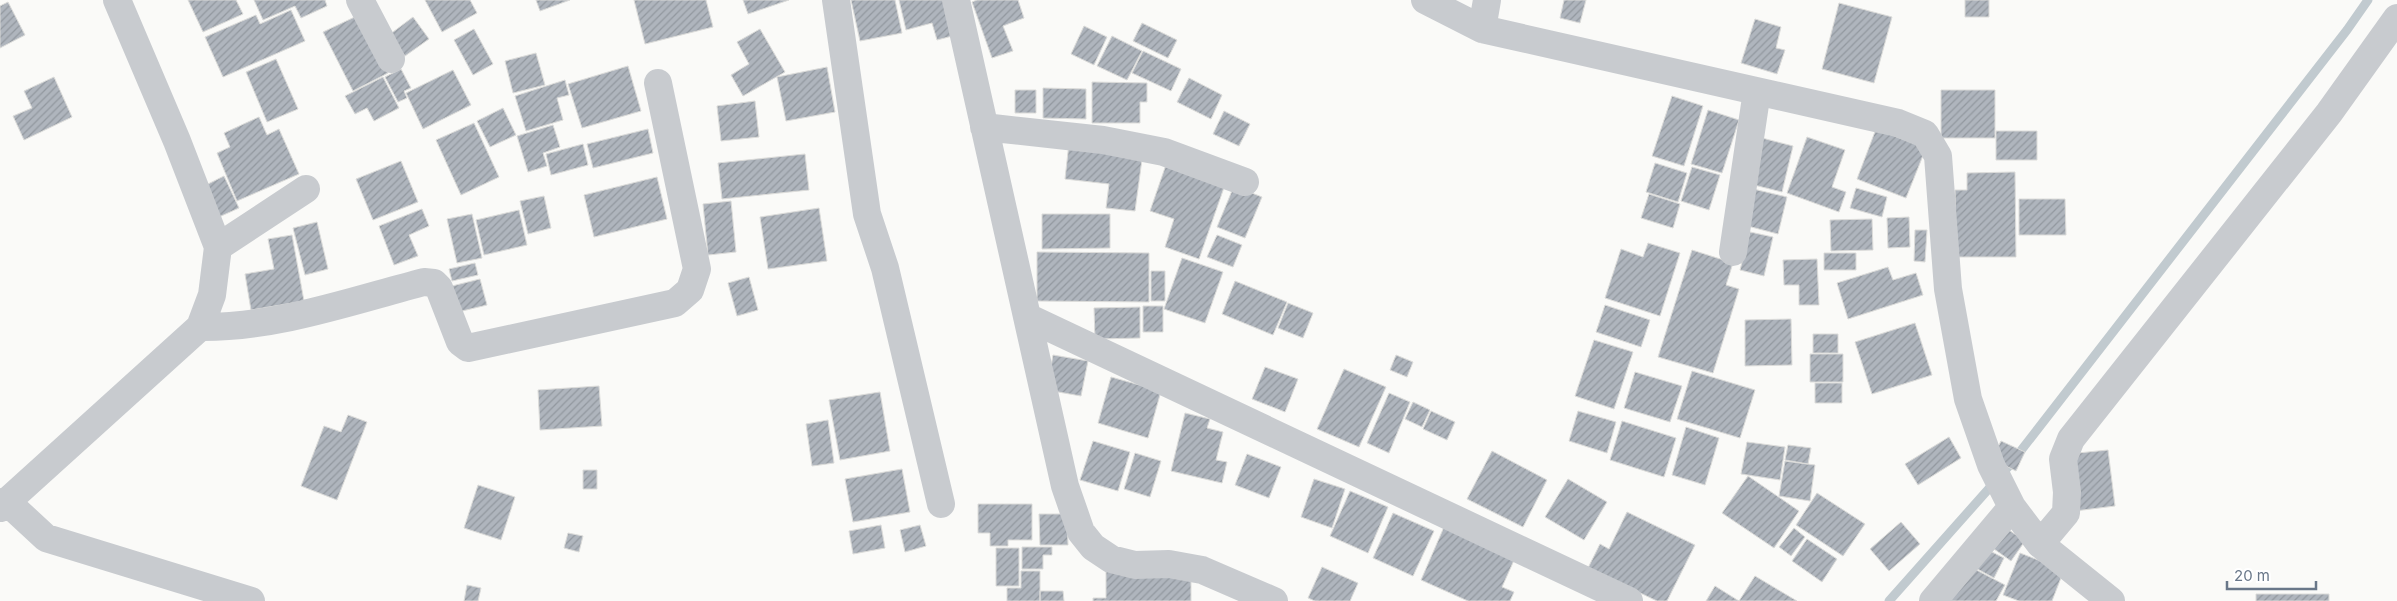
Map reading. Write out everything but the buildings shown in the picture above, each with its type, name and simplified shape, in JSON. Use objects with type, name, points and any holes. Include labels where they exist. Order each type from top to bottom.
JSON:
[{"type":"street","points":[[116,0],[177,141],[218,247],[212,295],[200,327],[3,504],[46,538],[251,601]]},
{"type":"street","points":[[360,0],[390,59]]},
{"type":"street","points":[[836,0],[867,214],[885,268],[940,504]]},
{"type":"street","points":[[956,0],[1065,486],[1081,532],[1093,547],[1111,559],[1135,565],[1169,564],[1202,570],[1274,601]]},
{"type":"street","points":[[1426,0],[1482,29],[1898,122],[1925,134],[1938,156],[1948,289],[1968,399],[1991,465],[2012,507],[2040,544],[2111,601]]},
{"type":"street","points":[[1482,29],[1488,0]]},
{"type":"street","points":[[2040,544],[2066,513],[2067,492],[2063,459],[2071,439],[2329,113],[2397,18]]},
{"type":"street","points":[[200,327],[244,326],[424,282],[434,283],[439,288],[460,342],[468,348],[675,302],[690,290],[697,269],[658,83]]},
{"type":"street","points":[[1733,252],[1757,91]]},
{"type":"street","points":[[984,127],[1103,140],[1164,152],[1245,182]]},
{"type":"street","points":[[218,247],[306,189]]},
{"type":"street","points":[[1027,317],[1629,601]]},
{"type":"street","points":[[1933,601],[2012,507]]},
{"type":"waterway","points":[[1889,601],[2009,466],[2347,30],[2368,0]]}]
